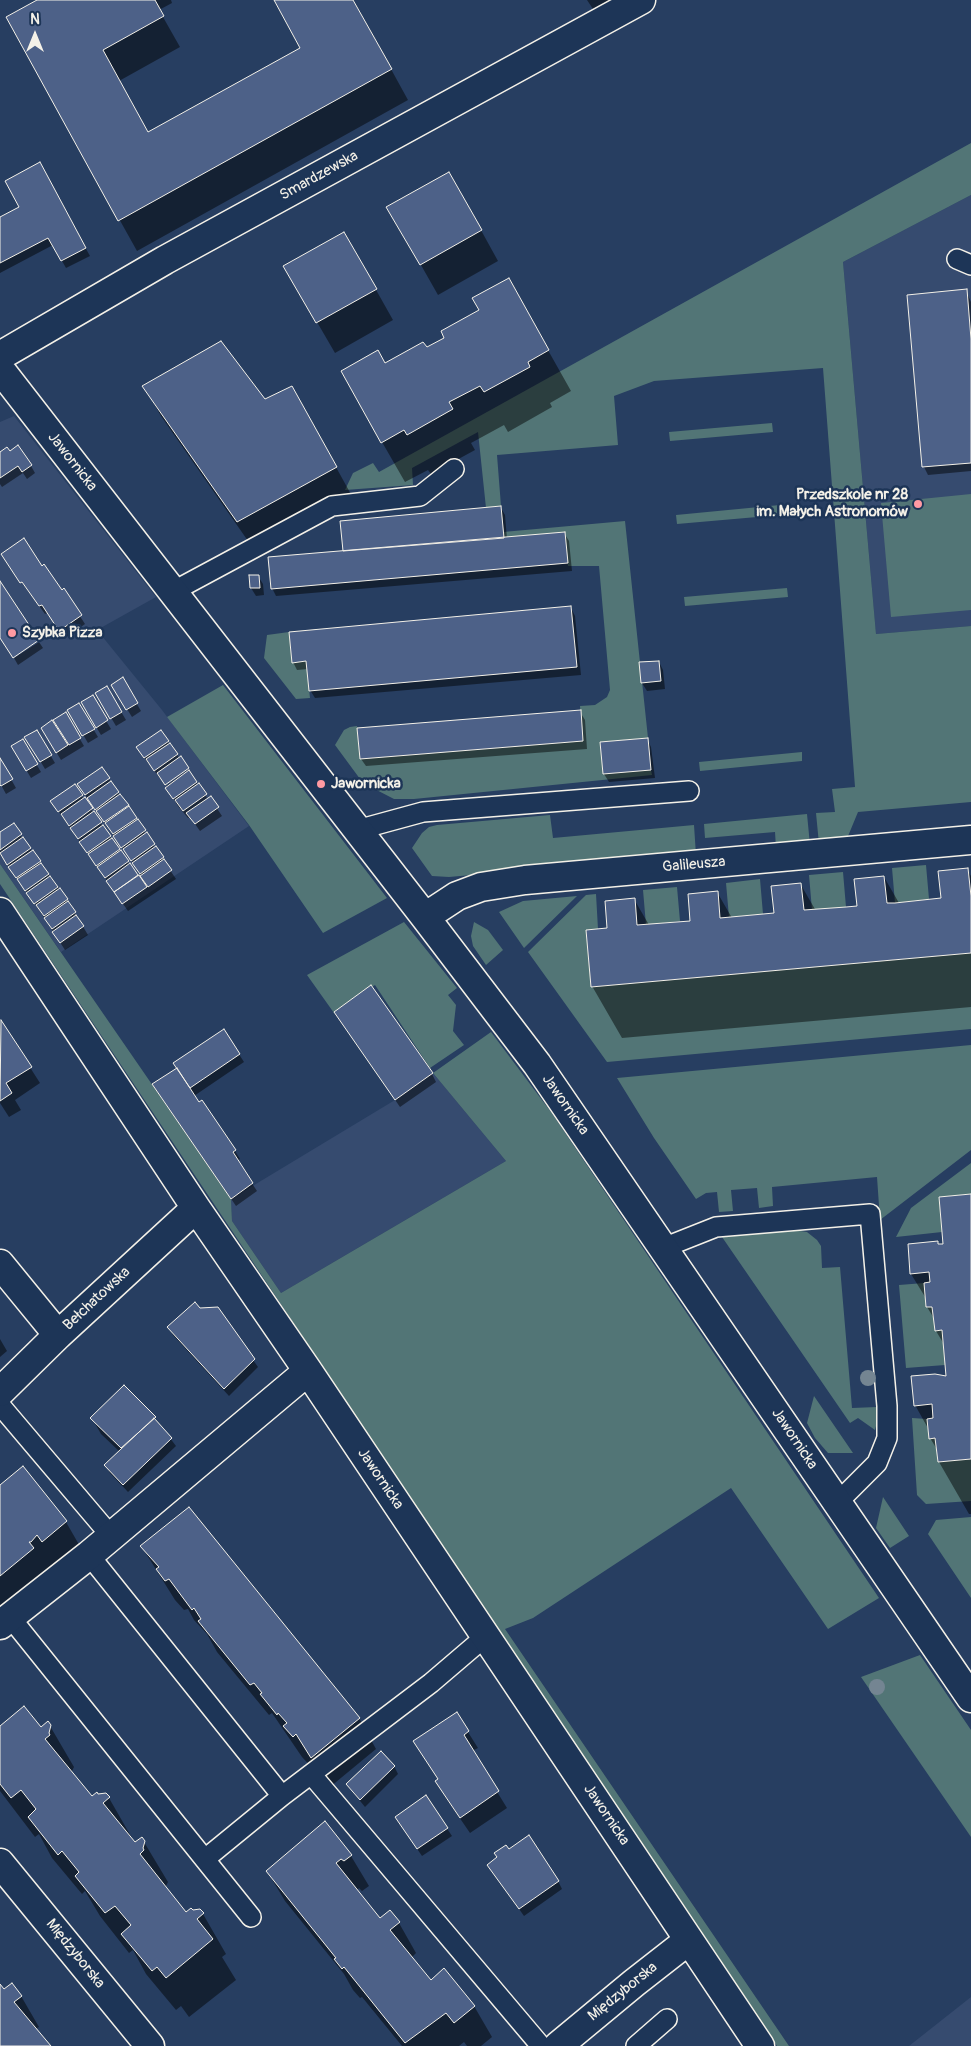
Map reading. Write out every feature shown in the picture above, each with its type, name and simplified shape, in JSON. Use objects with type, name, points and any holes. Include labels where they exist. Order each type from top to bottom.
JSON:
[{"type":"street","name":"Smardzewska","points":[[0,356],[165,260],[641,0]]},
{"type":"street","name":"Jawornicka","points":[[0,369],[537,1064],[608,1165],[971,1698]]},
{"type":"street","name":"Galileusza","points":[[425,917],[457,896],[481,887],[525,880],[971,840]]},
{"type":"street","name":"Jawornicka","points":[[0,912],[196,1208],[308,1371],[760,2046]]},
{"type":"street","name":"Bełchatowska","points":[[0,1392],[58,1335],[196,1208]]},
{"type":"street","points":[[0,1264],[58,1335]]},
{"type":"street","points":[[5,1621],[89,1555],[308,1371]]},
{"type":"street","name":"Międzyborska","points":[[0,1863],[150,2046]]},
{"type":"street","name":"Międzyborska","points":[[558,2046],[634,1982],[689,1940]]},
{"type":"lane","points":[[172,592],[332,506],[420,496],[454,469]]},
{"type":"lane","points":[[356,830],[423,812],[689,791]]},
{"type":"lane","points":[[663,1248],[716,1227],[870,1214],[887,1406],[887,1438],[876,1463],[837,1502]]},
{"type":"lane","points":[[0,1405],[111,1536]]},
{"type":"lane","points":[[89,1555],[282,1796]]},
{"type":"lane","points":[[5,1621],[205,1859],[251,1917]]},
{"type":"lane","points":[[205,1859],[282,1796],[431,1682],[486,1636]]},
{"type":"lane","points":[[311,1774],[541,2046]]},
{"type":"lane","points":[[636,2046],[667,2019]]},
{"type":"shaded area","name":"Przedszkole nr 28 im. Małych Astronomów","points":[[971,195],[971,626],[876,634],[843,262]]},
{"type":"shaded area","points":[[14,416],[156,597],[97,630],[162,710],[249,826],[61,952],[0,864],[0,422]]},
{"type":"shaded area","points":[[433,1073],[506,1161],[281,1293],[232,1221],[231,1199],[395,1100]]},
{"type":"shaded area","points":[[971,1997],[971,2046],[909,2046]]},
{"type":"green space","points":[[971,143],[971,195],[843,262],[876,634],[971,626],[971,802],[858,812],[846,841],[819,844],[816,813],[835,812],[832,789],[855,787],[823,368],[654,381],[614,396],[618,445],[497,455],[501,506],[486,508],[478,432],[412,468],[413,485],[345,490],[353,473],[373,463],[379,472]]},
{"type":"green space","points":[[772,423],[773,432],[670,441],[669,432]]},
{"type":"green space","points":[[971,494],[971,610],[891,617],[881,503]]},
{"type":"green space","points":[[780,505],[780,515],[677,524],[676,515]]},
{"type":"green space","points":[[625,521],[648,738],[600,742],[603,774],[651,770],[652,775],[414,799],[394,799],[363,783],[335,745],[344,730],[350,727],[357,726],[360,759],[583,741],[580,706],[595,705],[607,697],[610,690],[599,566],[568,566],[565,532],[504,538],[503,532]]},
{"type":"green space","points":[[787,588],[788,597],[685,606],[684,597]]},
{"type":"green space","points":[[289,632],[292,662],[306,661],[310,698],[296,699],[264,658],[267,635]]},
{"type":"green space","points":[[223,685],[387,898],[323,933],[249,825],[167,717]]},
{"type":"green space","points":[[802,752],[802,761],[700,771],[699,762]]},
{"type":"green space","points":[[807,814],[810,845],[776,848],[775,832],[705,838],[704,824]]},
{"type":"green space","points":[[550,815],[553,838],[694,825],[696,855],[449,877],[432,876],[412,848],[422,833],[429,827],[437,825]]},
{"type":"green space","points":[[0,864],[231,1199],[232,1221],[281,1293],[506,1161],[433,1073],[491,1032],[551,1112],[879,1598],[828,1629],[731,1488],[533,1618],[505,1629],[789,2046],[777,2046],[0,884]]},
{"type":"green space","points":[[926,865],[929,899],[895,903],[892,868]]},
{"type":"green space","points":[[843,872],[846,907],[812,910],[809,875]]},
{"type":"green space","points":[[760,879],[763,914],[729,917],[726,883]]},
{"type":"green space","points":[[677,887],[680,921],[646,925],[643,890]]},
{"type":"green space","points":[[596,894],[598,929],[586,930],[591,987],[971,953],[971,1029],[607,1062],[528,952],[586,895]]},
{"type":"green space","points":[[577,896],[524,948],[499,912],[523,901]]},
{"type":"green space","points":[[404,922],[457,988],[448,995],[456,1005],[453,1031],[464,1045],[430,1068],[375,985],[334,1013],[307,975]]},
{"type":"green space","points":[[474,922],[488,930],[503,950],[486,965],[473,946],[471,936]]},
{"type":"green space","points":[[971,1045],[971,1150],[880,1220],[877,1177],[772,1187],[773,1206],[759,1208],[757,1188],[731,1190],[733,1211],[719,1212],[717,1192],[706,1193],[696,1199],[654,1138],[617,1078]]},
{"type":"green space","points":[[971,1163],[971,1194],[939,1197],[942,1232],[896,1237],[911,1208]]},
{"type":"green space","points":[[794,1230],[807,1232],[817,1240],[821,1246],[822,1268],[840,1267],[852,1408],[877,1407],[878,1418],[875,1430],[858,1418],[850,1423],[722,1237]]},
{"type":"green space","points":[[924,1283],[926,1307],[932,1307],[935,1331],[942,1330],[945,1365],[906,1368],[899,1285]]},
{"type":"green space","points":[[814,1396],[853,1453],[828,1453],[815,1438],[807,1423]]},
{"type":"green space","points":[[912,1418],[927,1419],[929,1438],[935,1438],[938,1462],[971,1459],[971,1501],[926,1504],[917,1495]]},
{"type":"green space","points":[[883,1497],[909,1536],[890,1548],[876,1528]]},
{"type":"green space","points":[[971,1517],[971,1598],[928,1534],[936,1520]]},
{"type":"green space","points":[[920,1655],[971,1730],[971,1837],[861,1677]]},
{"type":"building","points":[[37,0],[155,0],[164,16],[103,50],[148,132],[300,48],[274,0],[353,0],[392,69],[118,221],[6,17]]},
{"type":"building","points":[[40,162],[86,248],[61,261],[48,238],[0,263],[0,217],[19,207],[5,181]]},
{"type":"building","points":[[449,172],[482,230],[420,265],[386,207]]},
{"type":"building","points":[[344,232],[377,289],[316,323],[283,266]]},
{"type":"building","points":[[509,278],[549,350],[528,362],[530,367],[484,392],[480,386],[449,402],[453,409],[407,435],[404,430],[381,443],[341,371],[378,350],[385,363],[423,342],[427,347],[444,338],[441,331],[479,310],[472,298]]},
{"type":"building","points":[[967,289],[971,339],[971,463],[922,467],[907,295]]},
{"type":"building","points":[[221,341],[265,399],[292,386],[337,467],[237,522],[142,386]]},
{"type":"building","points":[[18,445],[32,465],[22,472],[18,466],[0,478],[0,452],[7,447],[10,451]]},
{"type":"building","points":[[501,506],[504,538],[343,551],[340,521]]},
{"type":"building","points":[[565,532],[568,563],[271,589],[268,557]]},
{"type":"building","points":[[24,538],[42,566],[44,564],[62,590],[64,588],[82,615],[59,631],[42,605],[39,606],[22,582],[20,583],[1,554]]},
{"type":"building","points":[[249,575],[259,575],[260,588],[250,588]]},
{"type":"building","points":[[0,581],[39,640],[13,658],[0,638]]},
{"type":"building","points":[[571,606],[577,667],[309,691],[306,661],[292,663],[289,632]]},
{"type":"building","points":[[659,661],[661,681],[641,683],[639,662]]},
{"type":"building","points":[[123,677],[138,703],[126,710],[111,685]]},
{"type":"building","points":[[107,686],[122,712],[110,719],[95,693]]},
{"type":"building","points":[[93,695],[108,720],[96,728],[81,702]]},
{"type":"building","points":[[79,703],[95,729],[82,736],[67,710]]},
{"type":"building","points":[[581,710],[583,741],[360,759],[357,728]]},
{"type":"building","points":[[66,712],[81,738],[69,745],[53,720]]},
{"type":"building","points":[[52,720],[68,745],[56,753],[41,728]]},
{"type":"building","points":[[37,730],[52,755],[40,762],[24,737]]},
{"type":"building","points":[[161,730],[169,741],[144,758],[136,747]]},
{"type":"building","points":[[648,738],[651,770],[603,774],[600,742]]},
{"type":"building","points":[[23,739],[38,764],[26,771],[11,746]]},
{"type":"building","points":[[170,743],[178,754],[154,771],[146,759]]},
{"type":"building","points":[[181,756],[189,768],[165,785],[157,773]]},
{"type":"building","points":[[0,758],[13,779],[1,786],[0,785]]},
{"type":"building","points":[[102,767],[110,778],[85,795],[77,784]]},
{"type":"building","points":[[189,770],[197,782],[173,799],[165,788]]},
{"type":"building","points":[[111,781],[119,792],[95,810],[87,798]]},
{"type":"building","points":[[199,783],[207,794],[183,811],[175,800]]},
{"type":"building","points":[[75,784],[83,795],[58,812],[50,801]]},
{"type":"building","points":[[120,794],[129,805],[104,822],[96,811]]},
{"type":"building","points":[[211,796],[219,807],[195,824],[186,813]]},
{"type":"building","points":[[85,797],[93,808],[69,826],[61,814]]},
{"type":"building","points":[[129,806],[137,818],[113,834],[105,823]]},
{"type":"building","points":[[94,811],[102,822],[78,839],[70,828]]},
{"type":"building","points":[[138,819],[146,830],[121,848],[113,836]]},
{"type":"building","points":[[14,823],[22,834],[0,850],[0,832]]},
{"type":"building","points":[[103,825],[111,836],[87,853],[79,842]]},
{"type":"building","points":[[147,832],[155,844],[131,861],[123,849]]},
{"type":"building","points":[[23,837],[31,848],[7,865],[0,853]]},
{"type":"building","points":[[112,838],[120,849],[96,866],[88,854]]},
{"type":"building","points":[[156,846],[164,857],[140,874],[132,863]]},
{"type":"building","points":[[33,850],[41,861],[16,878],[8,867]]},
{"type":"building","points":[[121,850],[129,861],[105,878],[97,867]]},
{"type":"building","points":[[164,859],[172,870],[148,887],[140,876]]},
{"type":"building","points":[[41,863],[49,874],[25,891],[17,879]]},
{"type":"building","points":[[130,863],[138,875],[114,892],[106,881]]},
{"type":"building","points":[[968,868],[971,896],[971,953],[591,987],[586,930],[607,928],[605,901],[635,898],[637,925],[690,921],[688,894],[718,891],[720,918],[774,913],[771,886],[801,883],[804,910],[857,906],[854,879],[884,876],[887,903],[895,903],[941,898],[938,871]]},
{"type":"building","points":[[139,875],[147,887],[122,904],[114,892]]},
{"type":"building","points":[[50,876],[58,887],[34,904],[26,893]]},
{"type":"building","points":[[60,888],[68,899],[44,916],[36,905]]},
{"type":"building","points":[[68,901],[76,912],[52,929],[44,918]]},
{"type":"building","points":[[76,915],[84,926],[60,943],[52,932]]},
{"type":"building","points":[[371,985],[433,1073],[395,1100],[334,1012]]},
{"type":"building","points":[[1,1020],[32,1067],[6,1083],[12,1093],[0,1101]]},
{"type":"building","points":[[224,1029],[240,1054],[190,1088],[173,1063]]},
{"type":"building","points":[[177,1068],[199,1102],[202,1100],[236,1150],[233,1152],[253,1183],[231,1199],[152,1084]]},
{"type":"building","points":[[971,1194],[971,1459],[938,1462],[935,1438],[929,1439],[927,1419],[933,1418],[932,1404],[914,1406],[911,1376],[935,1374],[946,1376],[942,1330],[935,1331],[932,1307],[926,1307],[924,1283],[930,1282],[929,1272],[910,1274],[908,1244],[938,1241],[938,1244],[943,1244],[939,1197]]},
{"type":"building","points":[[195,1302],[200,1308],[218,1307],[255,1359],[224,1389],[167,1327]]},
{"type":"building","points":[[124,1385],[156,1417],[121,1448],[90,1418]]},
{"type":"building","points":[[154,1418],[172,1438],[123,1485],[104,1465]]},
{"type":"building","points":[[23,1466],[67,1521],[42,1542],[37,1535],[29,1542],[34,1548],[0,1576],[0,1485]]},
{"type":"building","points":[[189,1507],[360,1718],[311,1758],[296,1734],[293,1737],[283,1726],[287,1723],[278,1713],[277,1715],[260,1694],[262,1693],[254,1683],[250,1685],[198,1621],[201,1619],[194,1608],[192,1610],[169,1579],[165,1581],[156,1569],[159,1567],[140,1546]]},
{"type":"building","points":[[24,1706],[41,1727],[48,1721],[51,1725],[50,1735],[45,1739],[92,1796],[97,1792],[98,1794],[106,1793],[110,1797],[103,1803],[135,1842],[142,1837],[145,1841],[144,1850],[140,1854],[186,1912],[191,1908],[193,1910],[200,1909],[204,1913],[197,1919],[213,1939],[166,1978],[157,1967],[152,1971],[121,1934],[131,1925],[115,1906],[105,1913],[75,1876],[79,1872],[62,1851],[58,1855],[28,1817],[36,1809],[21,1790],[11,1798],[0,1784],[0,1726]]},
{"type":"building","points":[[457,1712],[469,1731],[464,1735],[499,1791],[460,1818],[435,1781],[438,1779],[413,1741]]},
{"type":"building","points":[[381,1751],[395,1766],[360,1800],[346,1784]]},
{"type":"building","points":[[426,1795],[448,1828],[417,1849],[395,1817]]},
{"type":"building","points":[[325,1821],[352,1855],[344,1861],[341,1859],[336,1863],[380,1918],[390,1910],[400,1922],[390,1930],[431,1980],[444,1968],[475,2006],[454,2023],[446,2013],[405,2043],[344,1967],[342,1969],[334,1959],[336,1958],[266,1871]]},
{"type":"building","points":[[529,1835],[559,1881],[519,1909],[487,1865],[497,1857],[494,1853],[506,1845],[509,1849]]},
{"type":"building","points":[[12,1983],[22,1996],[14,2002],[51,2046],[0,2046],[0,1984],[4,1989]]},
{"type":"place","name":"Przedszkole nr 28 im. Małych Astronomów","points":[[918,504]]},
{"type":"place","name":"Szybka Pizza","points":[[12,633]]},
{"type":"place","name":"Jawornicka","points":[[321,784]]}]
